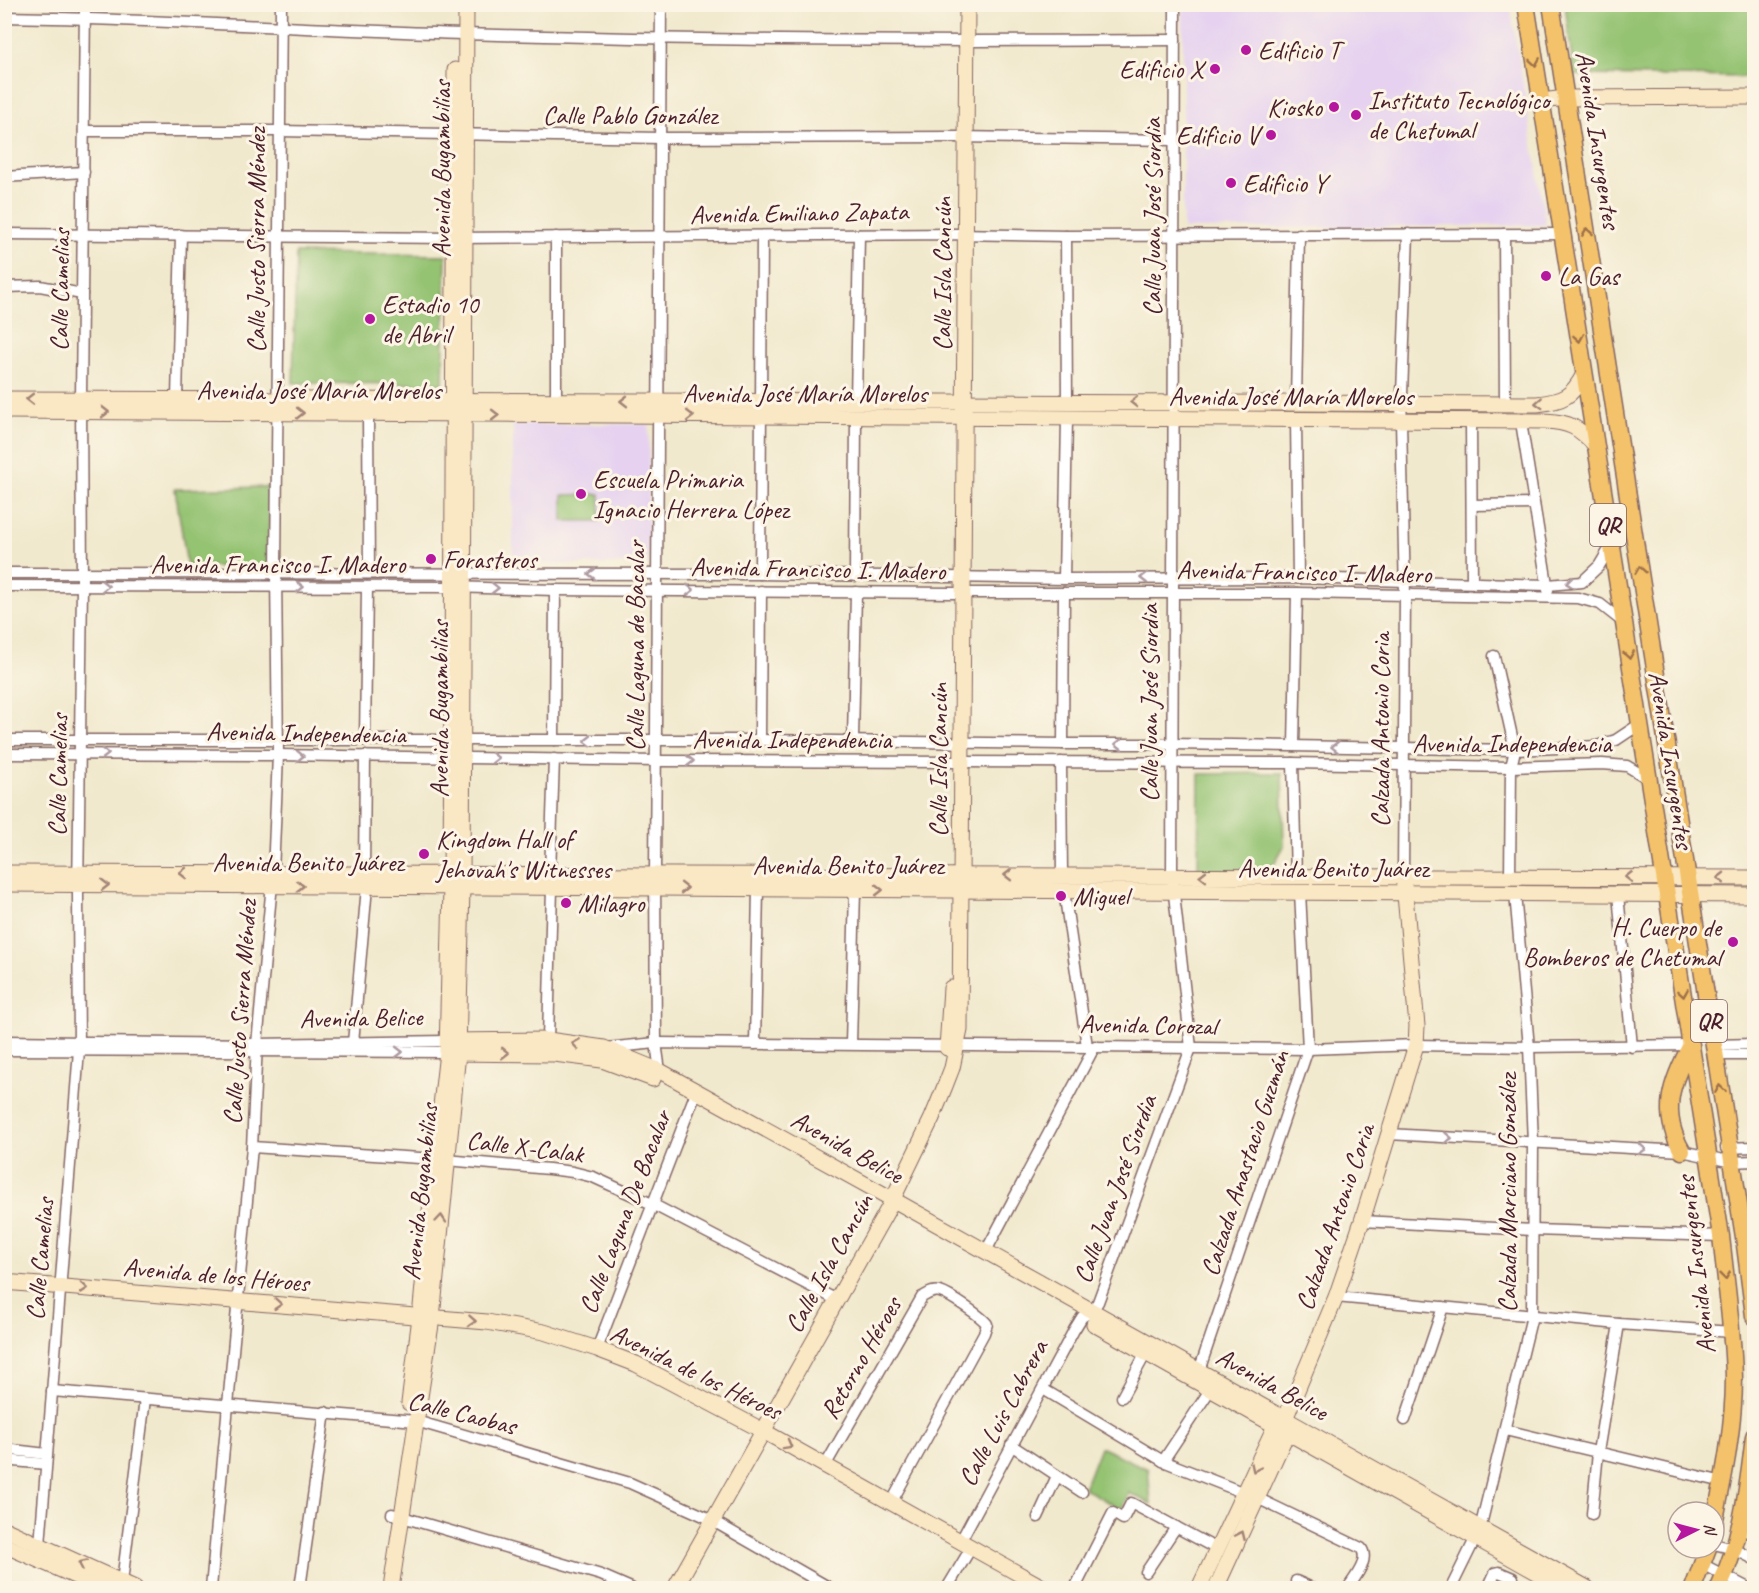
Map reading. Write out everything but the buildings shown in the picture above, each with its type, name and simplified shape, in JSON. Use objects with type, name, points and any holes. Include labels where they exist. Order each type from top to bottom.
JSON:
[{"type":"main road","name":"Avenida Bugambilias","points":[[456,4],[461,34]]},
{"type":"main road","name":"Avenida Bugambilias","points":[[381,1588],[397,1515],[426,1317],[452,1047],[456,880],[461,34],[466,4]]},
{"type":"main road","name":"Calle Isla Cancún","points":[[666,1588],[709,1519],[886,1202],[932,1118],[952,1068],[950,1007],[956,883],[962,137],[962,42],[957,4]]},
{"type":"main road","name":"Calle Isla Cancún","points":[[962,42],[968,4]]},
{"type":"main road","name":"Avenida Insurgentes","points":[[1526,4],[1720,1236],[1732,1332],[1733,1390],[1730,1432],[1719,1500]]},
{"type":"main road","name":"Avenida Insurgentes","points":[[1551,4],[1714,1050],[1731,1154],[1749,1237],[1755,1316]]},
{"type":"main road","points":[[1541,101],[1755,97]]},
{"type":"main road","points":[[1556,198],[1581,193]]},
{"type":"main road","points":[[1574,310],[1599,306]]},
{"type":"main road","name":"Avenida José María Morelos","points":[[761,409],[856,401],[1537,404],[1569,396],[1584,374]]},
{"type":"main road","name":"Avenida José María Morelos","points":[[4,399],[81,405],[761,409],[856,417],[1544,421],[1571,424],[1582,431],[1596,446]]},
{"type":"main road","name":"Avenida José María Morelos","points":[[4,411],[177,399],[368,414],[556,400],[657,408]]},
{"type":"main road","points":[[1652,804],[1676,801]]},
{"type":"main road","name":"Avenida Benito Juárez","points":[[4,873],[78,879]]},
{"type":"main road","name":"Avenida Benito Juárez","points":[[4,884],[78,879],[1063,883],[1172,876],[1755,878]]},
{"type":"main road","name":"Calzada Antonio Coria","points":[[1250,1496],[1336,1297],[1416,1045],[1403,876]]},
{"type":"main road","name":"Avenida Benito Juárez","points":[[655,881],[758,889],[855,890],[956,883]]},
{"type":"main road","name":"Avenida Benito Juárez","points":[[1063,883],[1173,891],[1755,895]]},
{"type":"main road","points":[[1677,955],[1699,953]]},
{"type":"main road","name":"Avenida Belice","points":[[452,1047],[548,1040],[604,1048],[660,1071],[693,1096]]},
{"type":"main road","points":[[1682,1151],[1674,1137],[1671,1096],[1676,1073],[1691,1045]]},
{"type":"main road","name":"Avenida Belice","points":[[452,1047],[554,1054],[602,1060],[693,1096],[1087,1314],[1199,1371],[1282,1426]]},
{"type":"main road","name":"Avenida Belice","points":[[886,1202],[986,1251],[1146,1353],[1210,1389],[1478,1534],[1587,1588]]},
{"type":"main road","name":"Avenida de los Héroes","points":[[4,1282],[487,1322],[544,1332],[597,1348],[636,1364],[760,1429],[1044,1588]]},
{"type":"main road","points":[[1722,1583],[1734,1549],[1747,1531],[1749,1481],[1755,1436]]},
{"type":"main road","points":[[1199,1588],[1218,1549],[1250,1496]]},
{"type":"main road","points":[[1216,1588],[1250,1496]]},
{"type":"main road","name":"Avenida Bugambilias","points":[[391,1588],[397,1515]]},
{"type":"main road","name":"Calle Isla Cancún","points":[[675,1588],[709,1519]]},
{"type":"main road","points":[[4,1529],[128,1585]]},
{"type":"main road","name":"Avenida Belice","points":[[1478,1534],[1565,1588]]},
{"type":"main road","points":[[4,1545],[102,1588]]},
{"type":"main road","points":[[1693,1588],[1704,1560]]},
{"type":"street","name":"Calle Camelias","points":[[40,1545],[78,1046],[85,4]]},
{"type":"street","name":"Calle Justo Sierra Méndez","points":[[211,1588],[252,1148],[257,1047],[273,880],[278,755],[276,573],[281,4]]},
{"type":"street","name":"Calle Laguna de Bacalar","points":[[660,1071],[656,1043],[655,881],[661,4]]},
{"type":"street","name":"Calle Juan José Siordia","points":[[1087,1314],[1098,1302],[1191,1047],[1172,876],[1175,4]]},
{"type":"street","points":[[4,17],[661,39],[962,42],[1175,40]]},
{"type":"street","name":"Calle Pablo González","points":[[84,131],[279,131],[660,138],[962,137],[1175,140]]},
{"type":"street","points":[[4,177],[84,172]]},
{"type":"street","name":"Avenida Emiliano Zapata","points":[[4,234],[460,237],[1562,234]]},
{"type":"street","points":[[1296,403],[1299,234]]},
{"type":"street","name":"Calzada Antonio Coria","points":[[1403,876],[1405,595],[1401,421],[1408,234]]},
{"type":"street","points":[[1504,234],[1505,403]]},
{"type":"street","points":[[177,399],[181,235]]},
{"type":"street","points":[[760,574],[762,236]]},
{"type":"street","points":[[856,401],[859,236]]},
{"type":"street","points":[[1066,236],[1067,402]]},
{"type":"street","points":[[556,237],[556,400]]},
{"type":"street","points":[[4,287],[40,286],[82,294]]},
{"type":"street","points":[[368,414],[369,572]]},
{"type":"street","points":[[855,576],[856,417]]},
{"type":"street","points":[[1064,579],[1067,418]]},
{"type":"street","points":[[1296,420],[1298,578]]},
{"type":"street","points":[[1471,421],[1472,582]]},
{"type":"street","points":[[1521,422],[1548,585],[1548,597]]},
{"type":"street","points":[[1472,505],[1534,504]]},
{"type":"street","name":"Avenida Francisco I. Madero","points":[[4,573],[369,572],[555,590],[856,592],[1064,579],[1172,578],[1404,579],[1548,585],[1582,582],[1599,566],[1611,546]]},
{"type":"street","name":"Avenida Francisco I. Madero","points":[[4,586],[367,587],[458,580],[658,574],[855,576],[1064,593],[1297,593],[1578,598],[1600,604],[1623,622]]},
{"type":"street","points":[[365,740],[367,587]]},
{"type":"street","points":[[554,740],[555,590]]},
{"type":"street","points":[[760,740],[761,591]]},
{"type":"street","points":[[853,740],[856,592]]},
{"type":"street","points":[[1063,744],[1064,593]]},
{"type":"street","points":[[1294,746],[1297,593]]},
{"type":"street","points":[[1494,656],[1515,750],[1511,767],[1510,877]]},
{"type":"street","name":"Avenida Independencia","points":[[4,740],[853,740],[1515,750],[1597,746],[1616,740],[1640,724]]},
{"type":"street","name":"Avenida Independencia","points":[[4,754],[278,755],[656,761],[1293,763],[1511,767],[1602,764],[1626,766],[1647,778]]},
{"type":"street","points":[[353,1043],[365,880],[365,756]]},
{"type":"street","points":[[548,1040],[554,759]]},
{"type":"street","points":[[986,1251],[1091,1046],[1063,883],[1061,762]]},
{"type":"street","points":[[1293,763],[1296,876]]},
{"type":"street","points":[[755,1044],[758,889]]},
{"type":"street","points":[[851,1044],[855,890]]},
{"type":"street","name":"Calzada Anastacio Guzmán","points":[[1199,1371],[1308,1049],[1300,892]]},
{"type":"street","name":"Calzada Marciano González","points":[[1451,1588],[1478,1534],[1532,1316],[1533,1143],[1529,1047],[1515,894]]},
{"type":"street","points":[[1618,894],[1632,1047]]},
{"type":"street","name":"Avenida Belice","points":[[4,1041],[78,1046]]},
{"type":"street","name":"Avenida Belice","points":[[257,1047],[353,1043],[452,1047]]},
{"type":"street","name":"Avenida Corozal","points":[[604,1048],[656,1043],[1308,1049],[1416,1045],[1529,1047],[1691,1045]]},
{"type":"street","points":[[1714,1050],[1755,1044]]},
{"type":"street","name":"Avenida Belice","points":[[4,1050],[78,1046],[452,1047]]},
{"type":"street","points":[[1714,1050],[1755,1055]]},
{"type":"street","name":"Calle Laguna De Bacalar","points":[[597,1348],[693,1096]]},
{"type":"street","points":[[1389,1134],[1682,1151],[1709,1155],[1731,1154],[1755,1147]]},
{"type":"street","name":"Calle X-Calak","points":[[252,1148],[441,1160],[573,1172],[593,1177],[652,1204],[833,1298]]},
{"type":"street","points":[[1731,1154],[1755,1161]]},
{"type":"street","points":[[1362,1221],[1533,1230],[1720,1236]]},
{"type":"street","name":"Retorno Héroes","points":[[825,1466],[922,1297],[930,1292],[939,1292],[982,1318],[987,1324],[891,1503]]},
{"type":"street","points":[[1336,1297],[1619,1324],[1732,1332]]},
{"type":"street","points":[[1405,1420],[1443,1307]]},
{"type":"street","name":"Calle Luis Cabrera","points":[[947,1588],[1011,1445],[1087,1314]]},
{"type":"street","points":[[1592,1514],[1598,1452],[1619,1324]]},
{"type":"street","points":[[1122,1397],[1146,1353]]},
{"type":"street","points":[[1043,1389],[1163,1461],[1215,1480],[1361,1548],[1365,1553],[1365,1560],[1348,1588]]},
{"type":"street","points":[[1163,1461],[1210,1389]]},
{"type":"street","name":"Calle Caobas","points":[[52,1391],[412,1420],[630,1483],[709,1519],[831,1588]]},
{"type":"street","points":[[128,1585],[145,1399]]},
{"type":"street","points":[[300,1588],[326,1412]]},
{"type":"street","points":[[1505,1430],[1723,1482]]},
{"type":"street","points":[[1011,1445],[1082,1492]]},
{"type":"street","points":[[4,1449],[46,1459]]},
{"type":"street","points":[[4,1460],[46,1459]]},
{"type":"street","points":[[1038,1517],[1057,1476]]},
{"type":"street","points":[[1075,1588],[1113,1513],[1123,1519],[1131,1503],[1218,1549]]},
{"type":"street","points":[[397,1515],[602,1575],[631,1588]]},
{"type":"street","points":[[1146,1572],[1176,1527]]},
{"type":"street","points":[[1726,1547],[1755,1560]]},
{"type":"street","points":[[1702,1564],[1722,1583],[1748,1588]]},
{"type":"street","points":[[1488,1588],[1495,1573],[1498,1572],[1513,1578],[1509,1588]]},
{"type":"street","points":[[1296,1581],[1312,1588]]},
{"type":"shaded area","name":"Instituto Tecnológico de Chetumal","points":[[1183,5],[1510,5],[1546,225],[1183,229]]},
{"type":"shaded area","name":"Escuela Primaria Ignacio Herrera López","points":[[649,424],[648,564],[513,564],[513,425]]},
{"type":"green space","points":[[1565,5],[1754,5],[1754,77],[1574,75]]},
{"type":"green space","name":"Estadio 10 de Abril","points":[[296,253],[446,255],[443,384],[293,383]]},
{"type":"green space","points":[[268,487],[271,565],[230,567],[187,565],[175,489]]},
{"type":"green space","points":[[600,494],[600,521],[563,521],[563,495]]},
{"type":"green space","points":[[1282,773],[1284,846],[1274,864],[1256,878],[1198,877],[1199,774]]},
{"type":"green space","points":[[1100,1447],[1148,1469],[1151,1504],[1129,1493],[1121,1510],[1084,1488]]},
{"type":"place","name":"Edificio T","points":[[1246,50]]},
{"type":"place","name":"Edificio X","points":[[1215,69]]},
{"type":"place","name":"Kiosko","points":[[1334,107]]},
{"type":"place","name":"Instituto Tecnológico de Chetumal","points":[[1356,115]]},
{"type":"place","name":"Edificio V","points":[[1271,135]]},
{"type":"place","name":"Edificio Y","points":[[1231,183]]},
{"type":"place","name":"La Gas","points":[[1546,276]]},
{"type":"place","name":"Estadio 10 de Abril","points":[[370,319]]},
{"type":"place","name":"Escuela Primaria Ignacio Herrera López","points":[[581,494]]},
{"type":"place","name":"Forasteros","points":[[431,559]]},
{"type":"place","name":"Kingdom Hall of Jehovah's Witnesses","points":[[424,854]]},
{"type":"place","name":"Miguel","points":[[1061,896]]},
{"type":"place","name":"Milagro","points":[[566,903]]},
{"type":"place","name":"H. Cuerpo de Bomberos de Chetumal","points":[[1733,942]]}]
